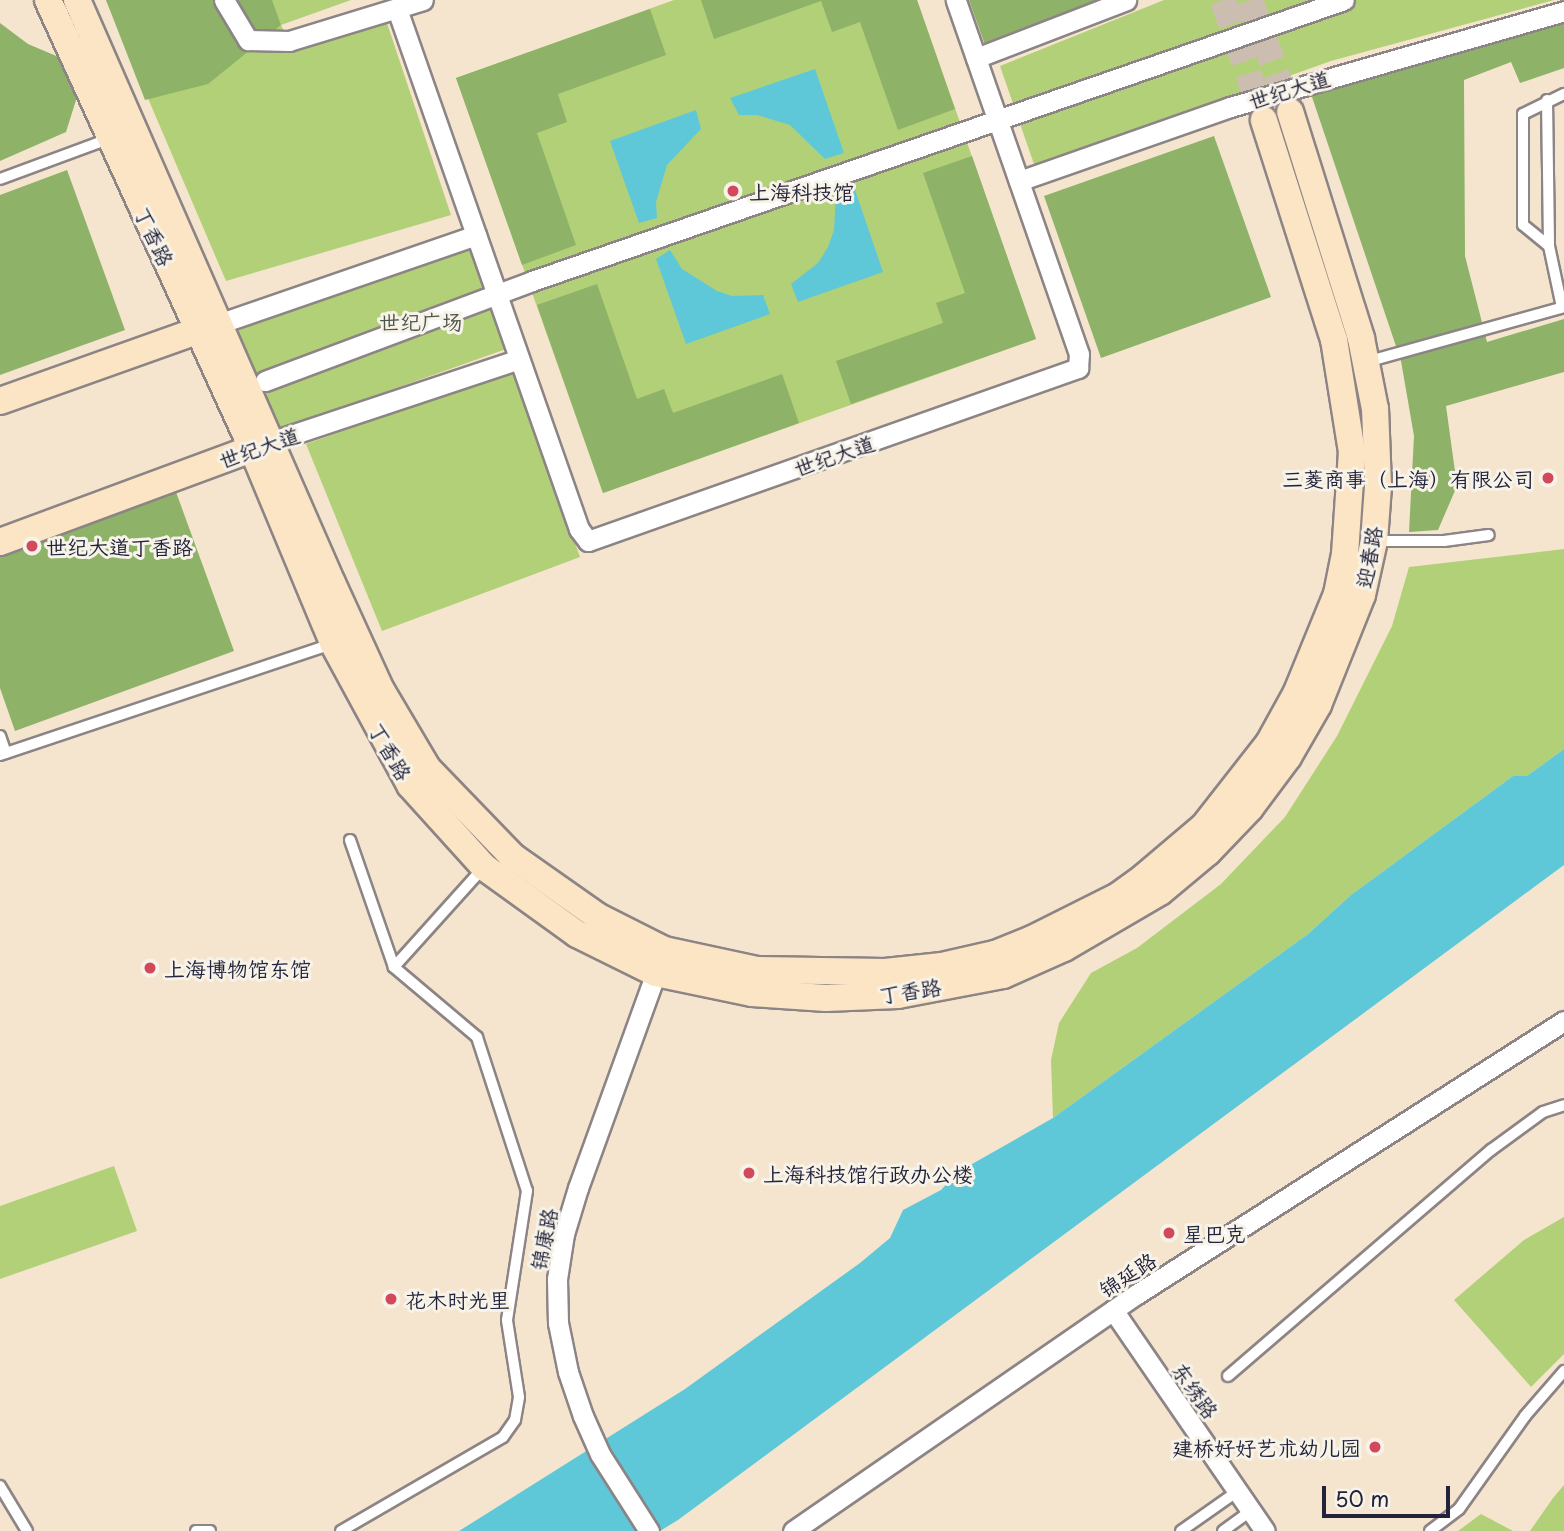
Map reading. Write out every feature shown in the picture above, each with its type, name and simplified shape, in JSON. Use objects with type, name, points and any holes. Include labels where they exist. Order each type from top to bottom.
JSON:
[{"type":"street","name":"丁香路","points":[[48,0],[122,132],[263,445],[344,640],[410,786],[484,867],[577,934],[752,993],[826,998],[898,995],[1003,975],[1114,922]]},
{"type":"street","name":"丁香路","points":[[77,0],[122,132]]},
{"type":"street","points":[[224,0],[248,40],[289,41],[423,0]]},
{"type":"street","name":"世纪大道","points":[[397,9],[579,530],[588,541],[1073,372],[1079,354],[956,0]]},
{"type":"street","points":[[976,58],[1126,0]]},
{"type":"street","points":[[265,382],[497,295],[997,117],[1345,0]]},
{"type":"street","name":"世纪大道","points":[[1019,181],[1244,103],[1564,11]]},
{"type":"street","name":"迎春路","points":[[1114,922],[1208,852],[1250,808],[1288,757],[1342,650],[1362,596],[1374,541],[1377,450],[1366,362],[1290,112]]},
{"type":"street","name":"迎春路","points":[[1118,896],[1204,826],[1269,743],[1319,643],[1345,554],[1352,452],[1342,378],[1264,120]]},
{"type":"street","points":[[0,401],[476,235]]},
{"type":"street","name":"世纪大道","points":[[0,542],[263,445],[519,359]]},
{"type":"street","name":"丁香路","points":[[344,640],[410,742],[474,821],[512,856],[660,962],[757,970],[885,972],[942,966],[995,954],[1118,896]]},
{"type":"street","name":"锦康路","points":[[649,1531],[600,1454],[583,1416],[568,1372],[558,1323],[557,1279],[564,1234],[660,962]]},
{"type":"street","name":"锦延路","points":[[793,1531],[1113,1310],[1564,1021]]},
{"type":"street","name":"东绣路","points":[[1113,1310],[1265,1531]]},
{"type":"lane","points":[[1549,246],[1523,225],[1523,114],[1564,94]]},
{"type":"lane","points":[[1366,362],[1563,307],[1549,246],[1547,100]]},
{"type":"lane","points":[[0,178],[122,132]]},
{"type":"lane","points":[[1374,541],[1433,542],[1489,535]]},
{"type":"lane","points":[[0,736],[3,754],[344,640]]},
{"type":"lane","points":[[341,1531],[503,1437],[515,1420],[519,1397],[506,1320],[527,1191],[477,1037],[394,967],[350,841]]},
{"type":"lane","points":[[394,967],[484,867]]},
{"type":"lane","points":[[1228,1376],[1491,1150],[1544,1112],[1564,1105]]},
{"type":"lane","points":[[1430,1531],[1459,1509],[1525,1416],[1564,1371]]},
{"type":"lane","points":[[0,1486],[27,1531]]},
{"type":"lane","points":[[1181,1531],[1238,1491]]},
{"type":"lane","points":[[1223,1531],[1251,1511]]},
{"type":"lane","points":[[196,1531],[210,1531]]},
{"type":"green space","points":[[106,0],[351,0],[281,25],[292,48],[386,20],[451,215],[226,281]]},
{"type":"green space","points":[[106,0],[272,0],[281,25],[208,84],[145,100]]},
{"type":"green space","points":[[674,0],[917,0],[1036,339],[603,493],[456,78]]},
{"type":"green space","points":[[701,0],[917,0],[955,109],[898,130],[860,22],[832,32],[821,1],[714,39]]},
{"type":"green space","points":[[969,0],[1111,0],[985,45]]},
{"type":"green space","points":[[1164,0],[1554,0],[1331,61],[1035,167],[1000,66]]},
{"type":"green space","points":[[650,9],[666,55],[558,94],[567,122],[537,133],[576,245],[522,265],[456,78]]},
{"type":"green space","points":[[1564,20],[1564,68],[1520,83],[1511,62],[1464,80],[1465,256],[1487,342],[1564,319],[1564,372],[1446,406],[1457,486],[1438,530],[1409,532],[1414,436],[1401,361],[1311,94]]},
{"type":"green space","points":[[0,23],[28,44],[61,58],[77,97],[66,132],[0,161]]},
{"type":"green space","points":[[1214,136],[1271,297],[1101,358],[1044,196]]},
{"type":"green space","points":[[972,156],[1036,339],[851,404],[836,361],[943,323],[936,303],[965,293],[923,173]]},
{"type":"green space","points":[[67,170],[125,330],[0,375],[0,195]]},
{"type":"green space","name":"世纪广场","points":[[472,244],[509,348],[278,430],[232,330]]},
{"type":"green space","points":[[597,284],[637,399],[664,389],[673,413],[782,374],[799,423],[603,493],[537,305]]},
{"type":"green space","points":[[512,371],[580,557],[382,631],[306,444]]},
{"type":"green space","points":[[176,492],[234,651],[15,731],[0,688],[0,556]]},
{"type":"green space","points":[[1564,549],[1564,749],[1527,776],[1513,776],[1351,895],[1308,934],[1053,1118],[1051,1060],[1059,1023],[1091,973],[1137,948],[1221,884],[1285,817],[1337,736],[1392,626],[1409,567]]},
{"type":"green space","points":[[114,1166],[137,1231],[0,1279],[0,1206]]},
{"type":"green space","points":[[1564,1217],[1564,1354],[1531,1387],[1454,1300],[1524,1240]]},
{"type":"green space","points":[[1564,1485],[1564,1531],[1530,1531],[1553,1498]]},
{"type":"green space","points":[[1481,1514],[1513,1531],[1458,1531]]},
{"type":"water","points":[[815,69],[844,153],[825,159],[790,125],[757,115],[739,115],[730,98]]},
{"type":"water","points":[[696,110],[701,129],[667,165],[656,202],[657,218],[639,223],[610,141]]},
{"type":"water","points":[[854,187],[883,272],[798,302],[791,284],[818,263],[828,247],[834,230],[836,193]]},
{"type":"water","points":[[670,250],[682,269],[717,291],[732,296],[763,295],[770,314],[686,344],[656,259]]},
{"type":"water","points":[[1564,749],[1564,865],[678,1520],[660,1531],[459,1531],[685,1389],[860,1263],[890,1238],[903,1210],[941,1190],[958,1172],[1053,1118],[1308,934],[1351,895],[1513,776],[1527,776]]},
{"type":"tunnel","points":[[1223,0],[1264,120]]},
{"type":"tunnel","points":[[1250,0],[1290,112]]},
{"type":"place","name":"上海科技馆","points":[[733,191]]},
{"type":"place","name":"三菱商事（上海）有限公司","points":[[1548,478]]},
{"type":"place","name":"世纪大道丁香路","points":[[32,546]]},
{"type":"place","name":"上海博物馆东馆","points":[[150,968]]},
{"type":"place","name":"上海科技馆行政办公楼","points":[[749,1173]]},
{"type":"place","name":"星巴克","points":[[1169,1233]]},
{"type":"place","name":"花木时光里","points":[[391,1299]]},
{"type":"place","name":"建桥好好艺术幼儿园","points":[[1375,1447]]}]
